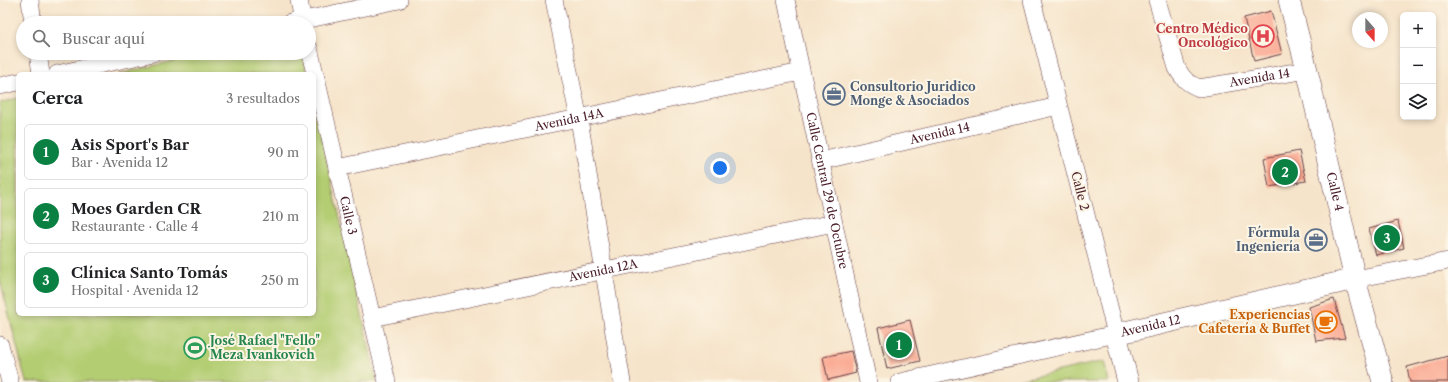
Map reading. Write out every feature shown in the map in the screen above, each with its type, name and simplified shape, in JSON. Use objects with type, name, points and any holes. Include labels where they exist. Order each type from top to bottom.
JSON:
[{"type":"street","points":[[30,0],[32,16]]},
{"type":"street","points":[[299,16],[300,0]]},
{"type":"street","points":[[316,18],[399,0]]},
{"type":"street","points":[[554,0],[579,119],[622,382]]},
{"type":"street","name":"Calle Central 29 de Octubre","points":[[786,0],[868,382]]},
{"type":"street","name":"Calle 2","points":[[1032,0],[1128,382]]},
{"type":"street","name":"Avenida 14","points":[[1157,0],[1177,68],[1182,77],[1189,84],[1199,88],[1307,70]]},
{"type":"street","name":"Calle 4","points":[[1289,0],[1307,70],[1355,279],[1383,382]]},
{"type":"street","points":[[39,60],[40,72]]},
{"type":"street","points":[[66,72],[121,60]]},
{"type":"street","name":"Calle 3","points":[[312,60],[315,72]]},
{"type":"street","name":"Avenida 14A","points":[[337,168],[801,72]]},
{"type":"street","name":"Calle 3","points":[[316,78],[387,382]]},
{"type":"street","points":[[0,86],[16,82]]},
{"type":"street","name":"Avenida 14","points":[[821,161],[1058,106]]},
{"type":"street","name":"Avenida 12A","points":[[372,318],[834,222]]},
{"type":"street","name":"Avenida 12","points":[[900,382],[1355,279],[1448,261]]},
{"type":"street","points":[[0,345],[10,382]]},
{"type":"green space","points":[[177,60],[304,60],[307,72],[127,72]]},
{"type":"green space","points":[[16,99],[16,316],[316,316],[316,112],[377,382],[26,382],[0,280],[0,103]]},
{"type":"green space","points":[[1104,361],[1109,382],[1010,382]]},
{"type":"building","name":"Centro Médico Oncológico","points":[[1271,11],[1282,54],[1254,61],[1244,18]]},
{"type":"building","points":[[1299,151],[1306,181],[1269,187],[1264,158]]},
{"type":"building","points":[[1398,221],[1404,248],[1376,255],[1369,229]]},
{"type":"building","name":"Experiencias Cafetería & Buffet","points":[[1334,299],[1345,338],[1316,341],[1309,307]]},
{"type":"building","points":[[910,320],[920,361],[887,369],[878,328]]},
{"type":"building","points":[[851,351],[856,373],[828,380],[823,357]]},
{"type":"building","points":[[1448,356],[1448,382],[1410,382],[1407,367]]},
{"type":"place","name":"Centro Médico Oncológico","points":[[1263,36]]},
{"type":"place","name":"Consultorio Juridico Monge & Asociados","points":[[834,94]]},
{"type":"place","name":"Moes Garden CR","points":[[1285,172]]},
{"type":"place","name":"Clínica Santo Tomás","points":[[1387,238]]},
{"type":"place","name":"Fórmula Ingeniería","points":[[1316,240]]},
{"type":"place","name":"Experiencias Cafetería & Buffet","points":[[1326,322]]},
{"type":"place","name":"Asis Sport's Bar","points":[[899,345]]},
{"type":"place","name":"José Rafael \"Fello\" Meza Ivankovich","points":[[195,348]]}]
